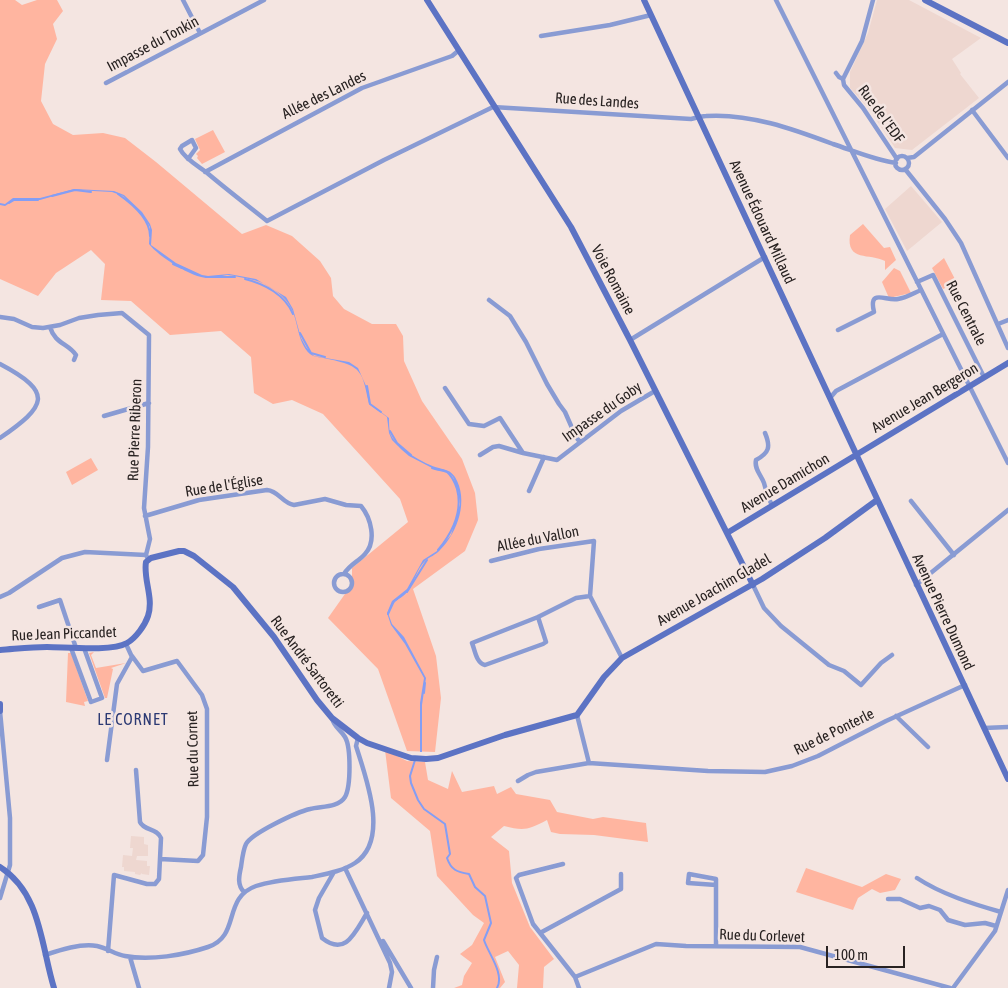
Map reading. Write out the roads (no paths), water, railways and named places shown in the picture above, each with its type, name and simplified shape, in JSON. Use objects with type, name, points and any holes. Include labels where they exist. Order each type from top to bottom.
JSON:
[{"type":"street","points":[[183,0],[200,33]]},
{"type":"street","name":"Impasse du Tonkin","points":[[106,83],[264,0]]},
{"type":"street","name":"Voie Romaine","points":[[427,0],[458,52],[571,228],[630,340],[753,585]]},
{"type":"street","name":"Avenue Édouard Millaud","points":[[644,0],[856,455]]},
{"type":"street","points":[[776,0],[1008,463]]},
{"type":"street","name":"Rue de l'EDF","points":[[874,0],[862,41],[843,79],[844,85],[863,108],[896,161]]},
{"type":"street","points":[[925,0],[1008,42]]},
{"type":"street","points":[[541,36],[652,16]]},
{"type":"street","name":"Allée des Landes","points":[[205,172],[362,88],[452,56],[458,52]]},
{"type":"street","points":[[836,73],[843,79]]},
{"type":"street","points":[[1008,82],[914,157],[907,158],[901,156],[896,161],[899,168],[905,169],[961,242],[1008,348]]},
{"type":"street","points":[[188,158],[267,221],[384,160],[493,107]]},
{"type":"street","name":"Rue des Landes","points":[[493,107],[688,119],[704,116],[732,116],[799,131],[886,162],[896,161]]},
{"type":"street","points":[[972,110],[1008,158]]},
{"type":"street","points":[[905,169],[909,164],[907,158]]},
{"type":"street","points":[[630,340],[765,257]]},
{"type":"street","name":"Rue Centrale","points":[[917,282],[933,275],[984,377]]},
{"type":"street","points":[[838,330],[874,312],[873,303],[880,296],[897,300],[921,290]]},
{"type":"street","points":[[489,300],[510,316],[580,442]]},
{"type":"street","name":"Rue Pierre Riberon","points":[[50,327],[98,314],[122,313],[149,335],[145,516],[150,539],[147,557]]},
{"type":"street","points":[[0,317],[14,318],[32,327],[50,327],[57,340],[73,351],[76,356],[74,360]]},
{"type":"street","points":[[998,324],[1008,320]]},
{"type":"street","points":[[830,398],[836,391],[943,334]]},
{"type":"street","name":"Avenue Jean Bergeron","points":[[856,455],[1008,363]]},
{"type":"street","points":[[0,364],[16,372],[34,387],[39,394],[32,414],[0,438]]},
{"type":"street","points":[[444,388],[469,424],[484,426],[500,418],[523,453]]},
{"type":"street","points":[[826,389],[836,391]]},
{"type":"street","name":"Impasse du Goby","points":[[480,455],[493,447],[499,446],[557,460],[621,411],[655,390]]},
{"type":"street","points":[[104,416],[148,403]]},
{"type":"street","points":[[764,433],[769,443],[768,448],[766,454],[756,460],[755,465],[772,506]]},
{"type":"street","name":"Avenue Pierre Dumond","points":[[856,455],[1008,779]]},
{"type":"street","name":"Avenue Damichon","points":[[727,533],[856,455]]},
{"type":"street","points":[[529,490],[544,457]]},
{"type":"street","name":"Rue de l'Église","points":[[145,516],[199,500],[267,490],[273,491],[284,502],[294,505],[325,499],[346,505],[361,506],[366,512],[372,529],[371,543],[365,554],[349,566],[344,574]]},
{"type":"street","name":"Avenue Joachim Gladel","points":[[578,715],[604,677],[622,658],[753,585],[825,538],[877,500]]},
{"type":"street","points":[[911,501],[952,556]]},
{"type":"street","points":[[916,585],[1008,510]]},
{"type":"street","name":"Allée du Vallon","points":[[491,561],[539,549],[594,541],[590,596]]},
{"type":"street","name":"Rue André Sartoretti","points":[[147,557],[184,551],[194,556],[224,579],[233,587],[274,637],[316,700],[332,718],[367,743],[414,758],[438,758],[578,715]]},
{"type":"street","points":[[0,597],[62,558],[85,552],[147,557]]},
{"type":"street","name":"Rue Jean Piccandet","points":[[0,650],[46,647],[113,647],[126,644],[138,633],[148,616],[150,600],[146,566],[147,557]]},
{"type":"street","points":[[344,574],[351,578],[352,584],[347,591],[341,592],[336,588],[334,582],[339,575],[344,574]]},
{"type":"street","points":[[753,585],[764,608],[782,626],[829,665],[844,671],[861,685],[881,663],[892,655]]},
{"type":"street","points":[[538,617],[546,642],[485,665],[481,664],[472,643],[538,617],[576,598],[590,596],[622,658]]},
{"type":"street","points":[[39,607],[60,600],[91,702],[102,698],[84,648]]},
{"type":"street","points":[[107,760],[117,684],[132,656],[126,644]]},
{"type":"street","name":"Rue du Cornet","points":[[132,656],[143,671],[177,661],[202,695],[206,709],[207,817],[203,855],[198,861],[160,859]]},
{"type":"street","name":"Rue de Ponterle","points":[[518,781],[536,772],[589,763],[708,771],[765,772],[792,766],[818,756],[896,716],[964,686]]},
{"type":"street","points":[[0,704],[10,818],[10,865],[0,898]]},
{"type":"street","points":[[578,715],[589,763]]},
{"type":"street","points":[[896,716],[928,748]]},
{"type":"street","points":[[244,892],[240,888],[239,881],[241,866],[246,844],[252,838],[301,812],[335,805],[344,798],[347,792],[350,769],[346,741],[343,734],[333,724],[332,718]]},
{"type":"street","points":[[984,728],[1008,727]]},
{"type":"street","points":[[45,955],[85,946],[97,946],[130,957],[169,957],[187,954],[212,946],[225,936],[234,906],[244,892],[261,884],[334,872],[357,862],[365,853],[372,839],[373,832],[372,800],[356,746],[358,738]]},
{"type":"street","points":[[108,951],[114,875],[147,884],[155,884],[159,879],[160,835],[142,826],[138,816],[136,770]]},
{"type":"street","points":[[563,864],[519,875],[516,878],[533,924],[575,977],[579,988]]},
{"type":"street","points":[[0,868],[15,878],[31,902],[54,988]]},
{"type":"street","points":[[345,868],[375,930],[392,972],[389,988]]},
{"type":"street","points":[[334,872],[319,898],[315,910],[322,938],[330,945],[341,946],[349,940],[367,913]]},
{"type":"street","points":[[540,933],[621,889],[621,874]]},
{"type":"street","points":[[716,885],[688,884],[689,874],[716,878],[716,885],[716,946]]},
{"type":"street","points":[[917,878],[926,884],[976,905],[1001,912]]},
{"type":"street","points":[[951,988],[995,931],[1008,890]]},
{"type":"street","points":[[888,899],[900,899],[920,908],[929,906],[940,910],[948,920],[965,925],[979,922],[996,926]]},
{"type":"street","points":[[375,930],[411,988]]},
{"type":"street","name":"Rue du Corlevet","points":[[575,977],[656,944],[800,947],[951,988]]},
{"type":"street","points":[[130,957],[139,988]]},
{"type":"street","points":[[434,988],[434,970],[437,958]]},
{"type":"water","points":[[74,189],[114,191],[124,195],[142,212],[150,224],[152,230],[151,245],[176,263],[202,275],[229,274],[256,279],[264,284],[229,275],[210,278],[201,277],[176,266],[149,244],[150,227],[145,219],[123,196],[112,192],[75,190],[40,200],[16,199],[5,206],[0,205],[0,203],[5,204],[13,198],[40,198]]},
{"type":"water","points":[[275,290],[286,297],[293,309],[301,338],[314,356],[306,349],[300,338],[291,308],[286,300]]},
{"type":"water","points":[[326,358],[349,362],[358,368],[367,388],[370,404],[389,418],[390,433],[393,438],[404,449],[419,459],[450,472],[455,477],[461,496],[459,515],[452,534],[438,552],[422,564],[408,591],[395,602],[388,613],[392,624],[404,637],[426,678],[422,705],[422,752],[420,752],[420,703],[424,678],[405,644],[391,625],[387,613],[392,601],[407,589],[423,560],[437,551],[451,535],[460,504],[458,491],[453,477],[448,472],[436,470],[409,456],[392,440],[389,433],[387,417],[369,404],[365,384],[355,368]]},
{"type":"waterway","points":[[52,196],[75,190],[91,192]]},
{"type":"waterway","points":[[118,194],[134,207],[143,218],[147,224],[150,236]]},
{"type":"waterway","points":[[9,203],[14,200],[38,200]]},
{"type":"waterway","points":[[173,264],[182,268]]},
{"type":"waterway","points":[[206,277],[235,277]]},
{"type":"waterway","points":[[245,279],[274,291],[285,301],[293,314]]},
{"type":"waterway","points":[[300,333],[311,353],[325,357]]},
{"type":"waterway","points":[[367,386],[370,404],[381,412]]},
{"type":"waterway","points":[[390,431],[397,443],[411,455]]},
{"type":"waterway","points":[[432,468],[445,471],[452,478],[457,489],[459,506],[452,529],[438,550]]},
{"type":"waterway","points":[[407,592],[427,560]]},
{"type":"waterway","points":[[388,614],[394,601],[397,599]]},
{"type":"waterway","points":[[424,693],[425,683]]},
{"type":"waterway","points":[[415,760],[410,776],[411,783],[424,809],[445,824],[450,854],[447,858],[450,865],[455,870],[469,874],[475,887],[485,896],[491,923],[484,940],[499,976],[497,988]]},
{"type":"district","name":"LE CORNET","points":[[133,720]]}]
